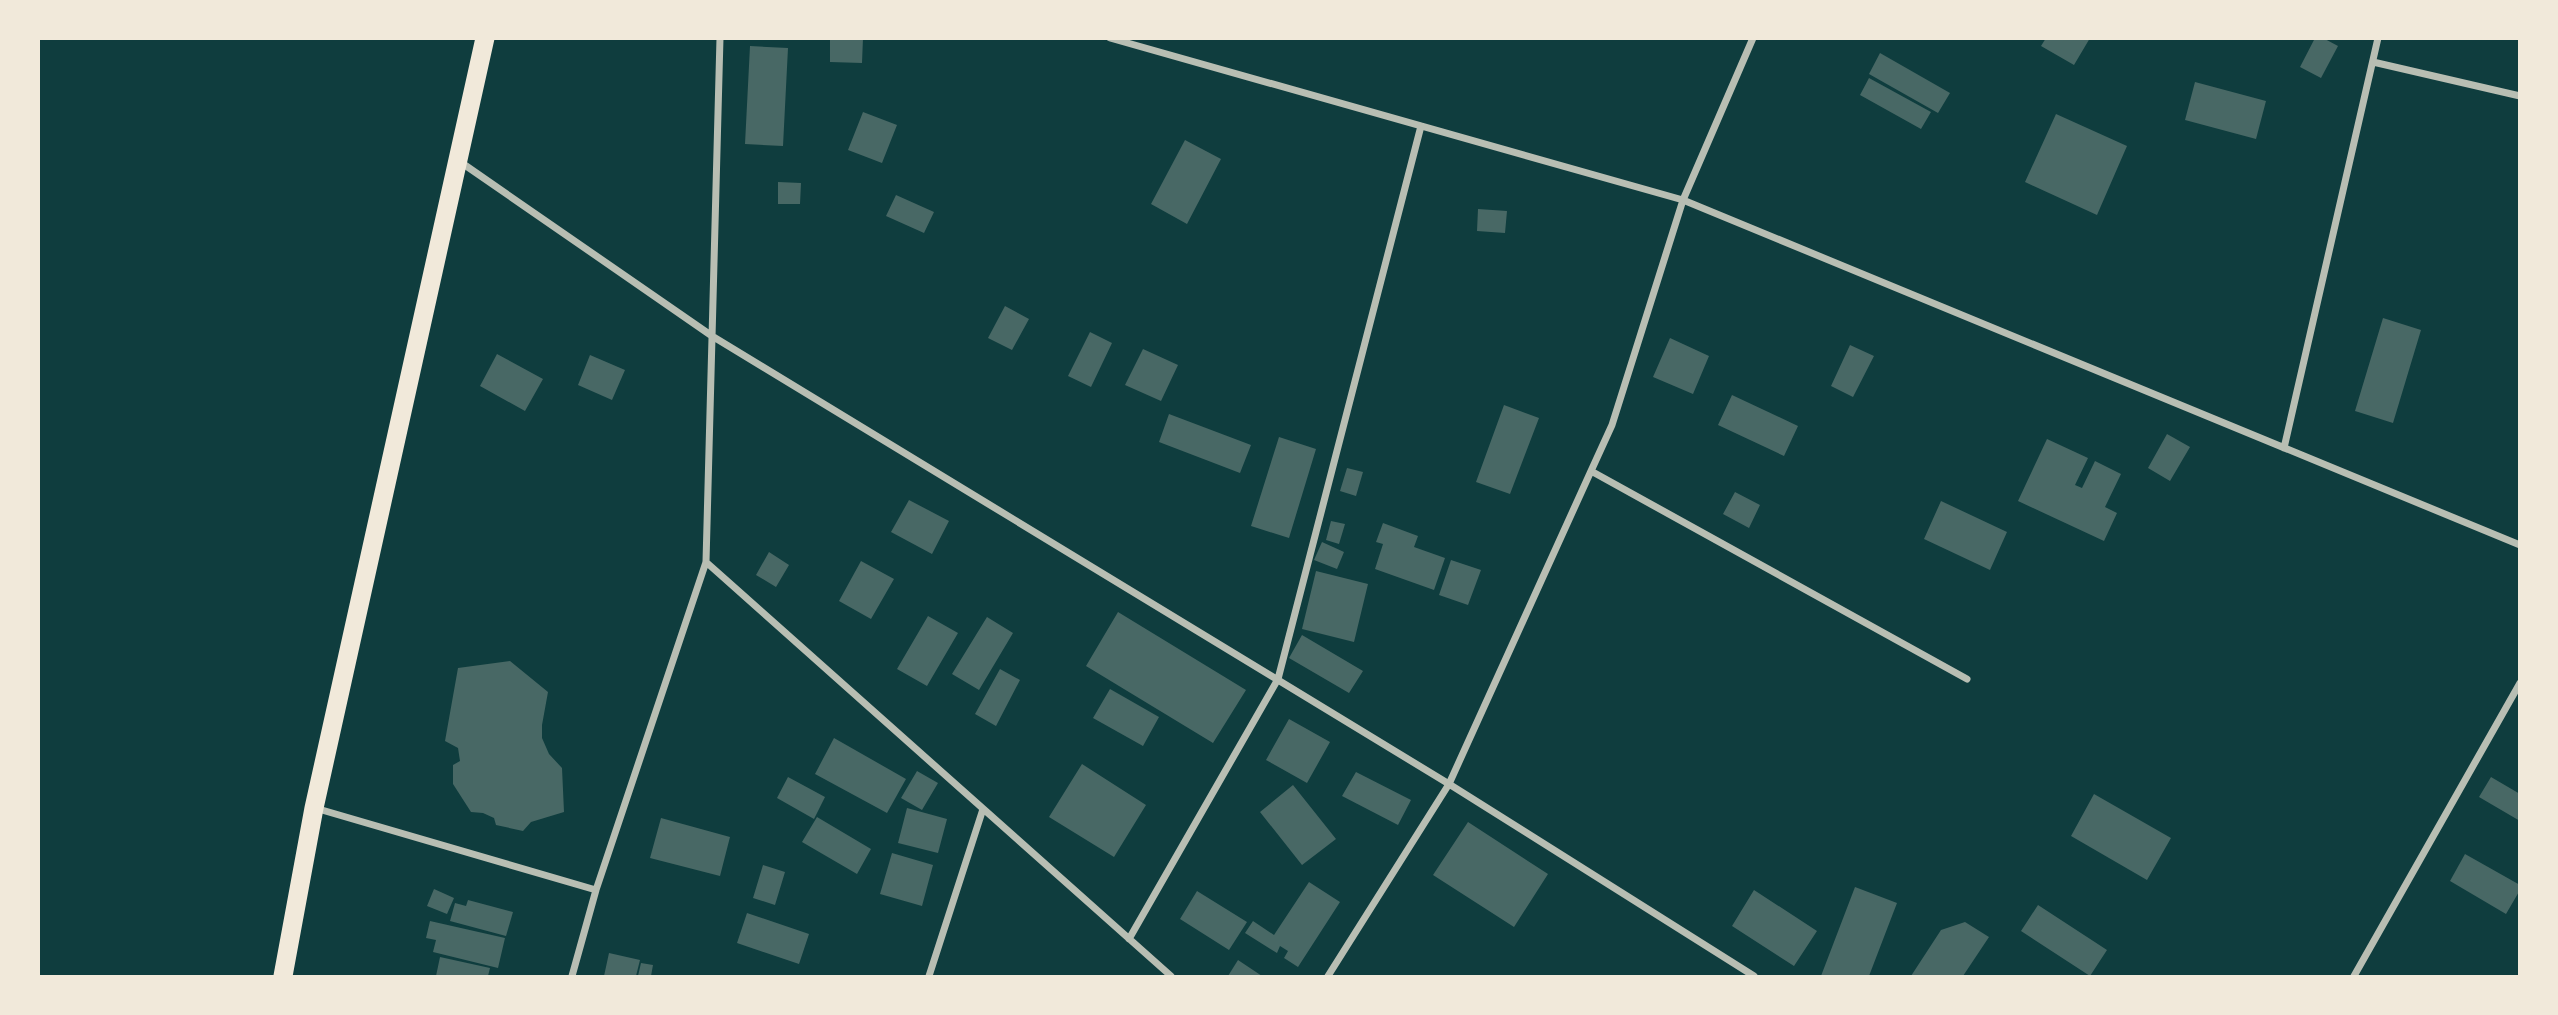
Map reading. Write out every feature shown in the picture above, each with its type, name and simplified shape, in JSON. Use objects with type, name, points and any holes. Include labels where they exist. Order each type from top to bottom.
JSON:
[{"type":"highway","points":[[283,976],[314,808],[485,38]]},
{"type":"street","points":[[572,976],[596,890],[706,562],[720,38]]},
{"type":"street","points":[[1110,38],[1682,200],[2519,545]]},
{"type":"street","points":[[1328,976],[1449,784],[1612,425],[1682,200],[1753,38]]},
{"type":"street","points":[[2284,448],[2378,38]]},
{"type":"street","points":[[2373,62],[2519,96]]},
{"type":"street","points":[[1129,939],[1278,680],[1421,126]]},
{"type":"street","points":[[458,161],[712,336],[1449,784],[1754,976]]},
{"type":"street","points":[[1591,471],[1967,679]]},
{"type":"street","points":[[706,562],[1171,976]]},
{"type":"street","points":[[2354,976],[2519,683]]},
{"type":"street","points":[[314,808],[596,890]]},
{"type":"street","points":[[929,976],[983,809]]},
{"type":"building","points":[[830,38],[863,38],[862,63],[830,62]]},
{"type":"building","points":[[2046,38],[2090,38],[2074,65],[2041,46]]},
{"type":"building","points":[[2315,38],[2323,38],[2338,46],[2321,78],[2300,67]]},
{"type":"building","points":[[750,46],[788,48],[783,146],[745,144]]},
{"type":"building","points":[[1880,53],[1950,93],[1938,113],[1869,74]]},
{"type":"building","points":[[1869,78],[1931,112],[1921,129],[1860,95]]},
{"type":"building","points":[[2195,82],[2266,101],[2256,139],[2185,120]]},
{"type":"building","points":[[863,112],[897,125],[882,163],[848,150]]},
{"type":"building","points":[[2056,114],[2127,146],[2097,215],[2025,182]]},
{"type":"building","points":[[1185,140],[1221,159],[1187,224],[1151,204]]},
{"type":"building","points":[[778,182],[801,183],[800,204],[778,204]]},
{"type":"building","points":[[896,195],[934,212],[924,233],[886,216]]},
{"type":"building","points":[[1478,209],[1507,211],[1505,233],[1477,231]]},
{"type":"building","points":[[1005,306],[1029,319],[1012,350],[988,338]]},
{"type":"building","points":[[2383,318],[2421,330],[2393,423],[2355,411]]},
{"type":"building","points":[[1090,332],[1112,343],[1091,387],[1068,376]]},
{"type":"building","points":[[1670,338],[1709,356],[1693,394],[1653,377]]},
{"type":"building","points":[[1850,345],[1874,356],[1853,397],[1831,386]]},
{"type":"building","points":[[1143,349],[1178,365],[1161,401],[1125,385]]},
{"type":"building","points":[[497,354],[543,379],[525,411],[480,386]]},
{"type":"building","points":[[590,355],[625,370],[612,400],[578,385]]},
{"type":"building","points":[[1732,395],[1798,426],[1784,456],[1718,425]]},
{"type":"building","points":[[1504,405],[1539,418],[1510,494],[1476,482]]},
{"type":"building","points":[[1169,414],[1251,445],[1240,473],[1159,442]]},
{"type":"building","points":[[2167,434],[2190,447],[2170,481],[2148,468]]},
{"type":"building","points":[[1279,437],[1316,449],[1289,538],[1251,526]]},
{"type":"building","points":[[2047,439],[2088,458],[2075,485],[2082,488],[2095,461],[2121,474],[2105,507],[2117,513],[2104,541],[2018,501]]},
{"type":"building","points":[[1347,468],[1363,472],[1356,496],[1340,491]]},
{"type":"building","points":[[1735,492],[1760,505],[1749,528],[1723,514]]},
{"type":"building","points":[[909,500],[949,521],[932,554],[891,532]]},
{"type":"building","points":[[1941,501],[2007,532],[1990,570],[1924,539]]},
{"type":"building","points":[[1331,521],[1345,524],[1339,544],[1326,540]]},
{"type":"building","points":[[1383,523],[1418,536],[1414,547],[1445,558],[1434,590],[1375,569],[1383,544],[1376,542]]},
{"type":"building","points":[[1322,542],[1344,552],[1337,569],[1314,560]]},
{"type":"building","points":[[769,552],[789,565],[776,587],[756,575]]},
{"type":"building","points":[[1451,560],[1481,570],[1468,605],[1439,595]]},
{"type":"building","points":[[861,561],[894,579],[871,619],[839,601]]},
{"type":"building","points":[[1316,571],[1368,584],[1354,642],[1302,629]]},
{"type":"building","points":[[1118,612],[1246,690],[1213,743],[1086,666]]},
{"type":"building","points":[[928,616],[958,633],[927,686],[897,669]]},
{"type":"building","points":[[987,617],[1013,633],[979,690],[952,674]]},
{"type":"building","points":[[1302,635],[1363,671],[1349,693],[1289,658]]},
{"type":"building","points":[[510,661],[548,692],[542,738],[549,754],[562,768],[564,812],[531,822],[523,831],[496,825],[494,818],[471,812],[453,784],[453,765],[460,761],[458,748],[445,741],[458,668]]},
{"type":"building","points":[[1000,669],[1020,680],[996,726],[975,714]]},
{"type":"building","points":[[1110,689],[1159,717],[1143,746],[1093,718]]},
{"type":"building","points":[[1289,719],[1330,742],[1307,783],[1266,760]]},
{"type":"building","points":[[834,738],[906,779],[887,813],[815,774]]},
{"type":"building","points":[[1082,764],[1146,805],[1114,857],[1049,817]]},
{"type":"building","points":[[917,771],[938,783],[922,810],[901,798]]},
{"type":"building","points":[[1356,772],[1411,800],[1398,825],[1342,796]]},
{"type":"building","points":[[788,777],[825,797],[814,819],[777,798]]},
{"type":"building","points":[[2491,777],[2520,794],[2520,821],[2479,797]]},
{"type":"building","points":[[1293,785],[1336,839],[1302,865],[1260,812]]},
{"type":"building","points":[[2094,794],[2171,838],[2147,880],[2071,836]]},
{"type":"building","points":[[907,808],[947,819],[938,853],[898,843]]},
{"type":"building","points":[[817,817],[871,849],[857,874],[802,842]]},
{"type":"building","points":[[661,818],[730,837],[720,876],[650,858]]},
{"type":"building","points":[[1468,822],[1548,874],[1514,927],[1433,875]]},
{"type":"building","points":[[892,853],[933,865],[922,906],[880,894]]},
{"type":"building","points":[[2465,854],[2520,885],[2520,890],[2506,914],[2450,881]]},
{"type":"building","points":[[763,865],[785,872],[775,905],[753,898]]},
{"type":"building","points":[[1309,882],[1340,902],[1298,967],[1284,958],[1288,951],[1280,946],[1277,953],[1245,933],[1253,921],[1274,935]]},
{"type":"building","points":[[1855,887],[1897,903],[1869,976],[1821,976]]},
{"type":"building","points":[[434,889],[454,898],[447,914],[427,906]]},
{"type":"building","points":[[1754,890],[1817,931],[1794,966],[1732,926]]},
{"type":"building","points":[[1197,891],[1247,922],[1229,950],[1180,919]]},
{"type":"building","points":[[468,900],[513,912],[506,936],[450,921],[455,903],[466,906]]},
{"type":"building","points":[[2038,905],[2107,950],[2090,976],[2021,931]]},
{"type":"building","points":[[747,913],[809,934],[799,964],[737,943]]},
{"type":"building","points":[[430,921],[505,938],[498,968],[433,952],[436,940],[426,938]]},
{"type":"building","points":[[1965,922],[1989,937],[1963,976],[1911,976],[1941,930]]},
{"type":"building","points":[[609,953],[640,960],[636,976],[604,976]]},
{"type":"building","points":[[440,957],[490,968],[488,976],[436,976]]},
{"type":"building","points":[[1238,960],[1262,976],[1228,976]]},
{"type":"building","points":[[641,963],[653,965],[651,976],[638,976]]}]
